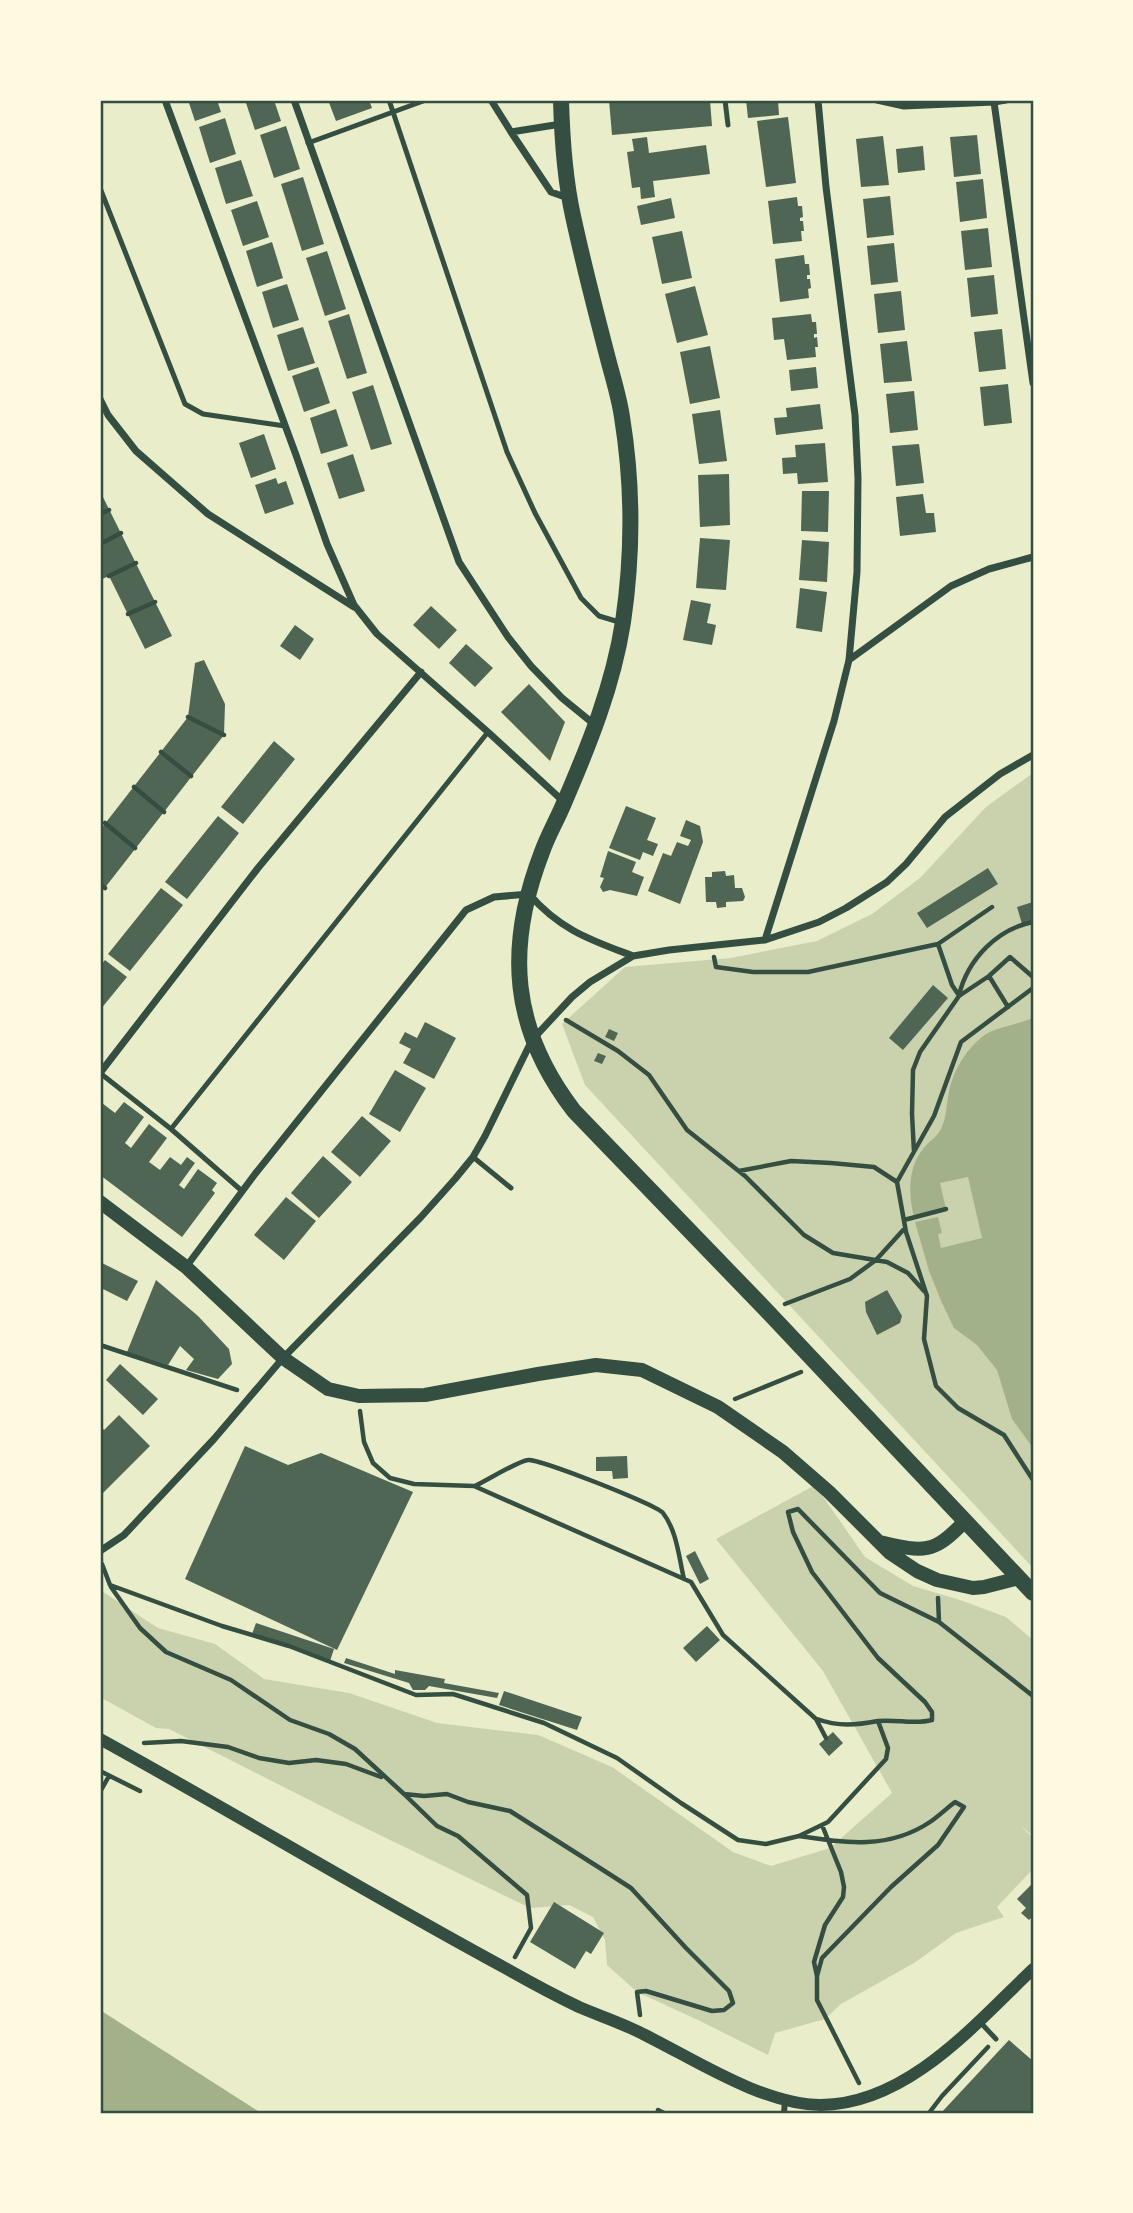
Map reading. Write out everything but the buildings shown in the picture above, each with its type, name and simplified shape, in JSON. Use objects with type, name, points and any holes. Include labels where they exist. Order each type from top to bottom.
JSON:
[{"type":"main road","points":[[561,100],[572,212],[622,414],[628,454],[631,536],[622,623],[611,680],[596,725],[542,852],[530,894],[520,943],[519,968],[525,1017],[543,1066],[574,1111],[1033,1593]]},
{"type":"main road","points":[[100,1202],[186,1267],[283,1357],[328,1389],[359,1396],[425,1395],[596,1365],[642,1370],[718,1407],[783,1452],[897,1558],[917,1571],[955,1585],[984,1587],[1019,1578]]},
{"type":"main road","points":[[879,1542],[907,1549],[927,1549],[945,1541],[965,1521]]},
{"type":"street","points":[[165,100],[327,544],[354,605],[377,634],[564,803]]},
{"type":"street","points":[[294,100],[459,562],[508,637],[531,666],[562,698],[596,725]]},
{"type":"street","points":[[491,100],[551,192],[570,198]]},
{"type":"street","points":[[765,940],[834,721],[849,660],[857,572],[859,534],[855,415],[827,201],[818,100]]},
{"type":"street","points":[[877,100],[904,106],[994,103],[1006,100]]},
{"type":"street","points":[[994,103],[1033,383]]},
{"type":"street","points":[[511,132],[562,124]]},
{"type":"street","points":[[100,399],[108,415],[136,451],[208,514],[359,610]]},
{"type":"street","points":[[849,660],[951,586],[989,569],[1033,557]]},
{"type":"street","points":[[100,1073],[258,868],[421,672]]},
{"type":"street","points":[[100,1554],[124,1535],[214,1439],[283,1357],[421,1217],[473,1157],[533,1040],[590,982],[611,967],[634,956],[765,940],[819,922],[887,882],[906,864],[945,817],[1000,774],[1033,755]]},
{"type":"street","points":[[186,1267],[242,1191],[466,910],[494,897],[530,894],[542,908],[571,931],[634,956]]},
{"type":"street","points":[[100,1739],[508,1970],[579,2007],[642,2033],[784,2107],[821,2105],[865,2097],[920,2071],[979,2021],[1033,1969]]},
{"type":"lane","points":[[389,100],[508,452],[529,501],[581,598],[599,616],[622,623]]},
{"type":"lane","points":[[308,143],[426,100]]},
{"type":"lane","points":[[726,100],[728,125]]},
{"type":"lane","points":[[100,188],[185,404],[202,414],[285,426]]},
{"type":"lane","points":[[171,1129],[488,732]]},
{"type":"lane","points":[[100,1073],[171,1129],[242,1191]]},
{"type":"lane","points":[[473,1157],[511,1188]]},
{"type":"lane","points":[[979,2021],[996,2039]]},
{"type":"path","points":[[100,514],[109,510]]},
{"type":"path","points":[[100,544],[121,533]]},
{"type":"path","points":[[109,576],[135,563]]},
{"type":"path","points":[[128,614],[155,602]]},
{"type":"path","points":[[188,717],[224,735]]},
{"type":"path","points":[[161,752],[191,776]]},
{"type":"path","points":[[134,787],[164,812]]},
{"type":"path","points":[[106,823],[135,848]]},
{"type":"path","points":[[712,946],[716,967],[753,972],[808,972],[938,944],[992,907]]},
{"type":"path","points":[[959,996],[963,978],[985,946],[1012,929],[1033,922]]},
{"type":"path","points":[[938,944],[952,985],[959,996]]},
{"type":"path","points":[[914,1152],[913,1070],[920,1052],[959,996],[989,976],[1010,957],[1033,977]]},
{"type":"path","points":[[989,976],[1008,1007]]},
{"type":"path","points":[[1033,988],[961,1042],[934,1115],[897,1182],[905,1227],[926,1294],[924,1339],[936,1386],[958,1408],[1004,1435],[1033,1480]]},
{"type":"path","points":[[557,1014],[618,1051],[649,1075],[687,1130],[738,1171],[804,1235],[833,1252],[887,1262],[908,1273],[926,1294]]},
{"type":"path","points":[[738,1171],[791,1161],[831,1163],[874,1167],[897,1182]]},
{"type":"path","points":[[904,1220],[946,1209]]},
{"type":"path","points":[[767,1311],[850,1279],[876,1260],[905,1227]]},
{"type":"path","points":[[100,1345],[217,1382],[250,1396]]},
{"type":"path","points":[[718,1407],[748,1392],[818,1366]]},
{"type":"path","points":[[359,1396],[364,1442],[373,1463],[390,1478],[414,1484],[474,1486],[691,1582],[723,1635],[816,1718],[831,1724],[901,1719],[917,1724],[932,1720],[932,1712],[925,1702],[878,1658],[812,1572],[793,1532],[788,1512],[799,1509],[880,1593],[939,1622],[1033,1696]]},
{"type":"path","points":[[474,1486],[531,1459],[661,1510],[672,1527],[684,1579]]},
{"type":"path","points":[[100,1554],[102,1568],[110,1585],[140,1629],[166,1652],[231,1680],[290,1720],[329,1734],[355,1749],[437,1826],[458,1836],[527,1895],[531,1928],[508,1970]]},
{"type":"path","points":[[110,1585],[222,1626],[289,1646],[416,1695],[453,1694],[544,1723],[617,1758],[738,1840],[766,1844],[799,1836],[828,1822],[886,1759],[888,1748],[878,1721]]},
{"type":"path","points":[[816,1718],[826,1738]]},
{"type":"path","points":[[113,1746],[181,1741],[228,1747],[259,1758],[289,1763],[316,1760],[346,1765],[386,1778]]},
{"type":"path","points":[[100,1771],[140,1791]]},
{"type":"path","points":[[100,1792],[109,1776]]},
{"type":"path","points":[[404,1794],[447,1794],[468,1802],[510,1811],[631,1888],[685,1948],[729,1991],[733,2003],[724,2010],[712,2011],[646,1991],[637,1992],[642,2033]]},
{"type":"path","points":[[799,1836],[870,1843],[901,1837],[929,1823],[955,1802],[964,1807],[938,1845],[891,1887],[822,1958],[817,1976]]},
{"type":"path","points":[[822,1825],[841,1872],[844,1887],[843,1897],[825,1926],[814,1962],[817,2000],[865,2097]]},
{"type":"path","points":[[929,2113],[996,2039]]},
{"type":"path","points":[[658,2110],[664,2113]]},
{"type":"shaded area","points":[[1033,773],[1033,1568],[585,1085],[562,1024],[625,967],[731,958],[817,941],[872,914],[920,878],[986,807]]},
{"type":"shaded area","points":[[1033,1018],[1033,1448],[1012,1419],[997,1370],[977,1345],[954,1328],[929,1271],[915,1222],[938,1217],[942,1233],[938,1234],[941,1248],[982,1238],[968,1177],[940,1183],[946,1209],[914,1217],[910,1190],[914,1164],[941,1129],[951,1083],[964,1057],[977,1042],[992,1031]]},
{"type":"shaded area","points":[[815,1485],[865,1557],[913,1586],[1006,1617],[1033,1640],[1033,1836],[1020,1825],[1033,1838],[1033,1869],[997,1907],[1004,1917],[956,1933],[914,1963],[841,2004],[825,2019],[775,2033],[768,2055],[637,1992],[607,1965],[605,1940],[593,1917],[569,1905],[530,1908],[169,1729],[156,1728],[100,1697],[100,1590],[158,1628],[215,1644],[264,1679],[349,1693],[437,1723],[538,1735],[612,1767],[733,1852],[771,1866],[830,1848],[892,1793],[823,1671],[716,1539]]},
{"type":"shaded area","points":[[100,2010],[261,2113],[100,2113]]}]
